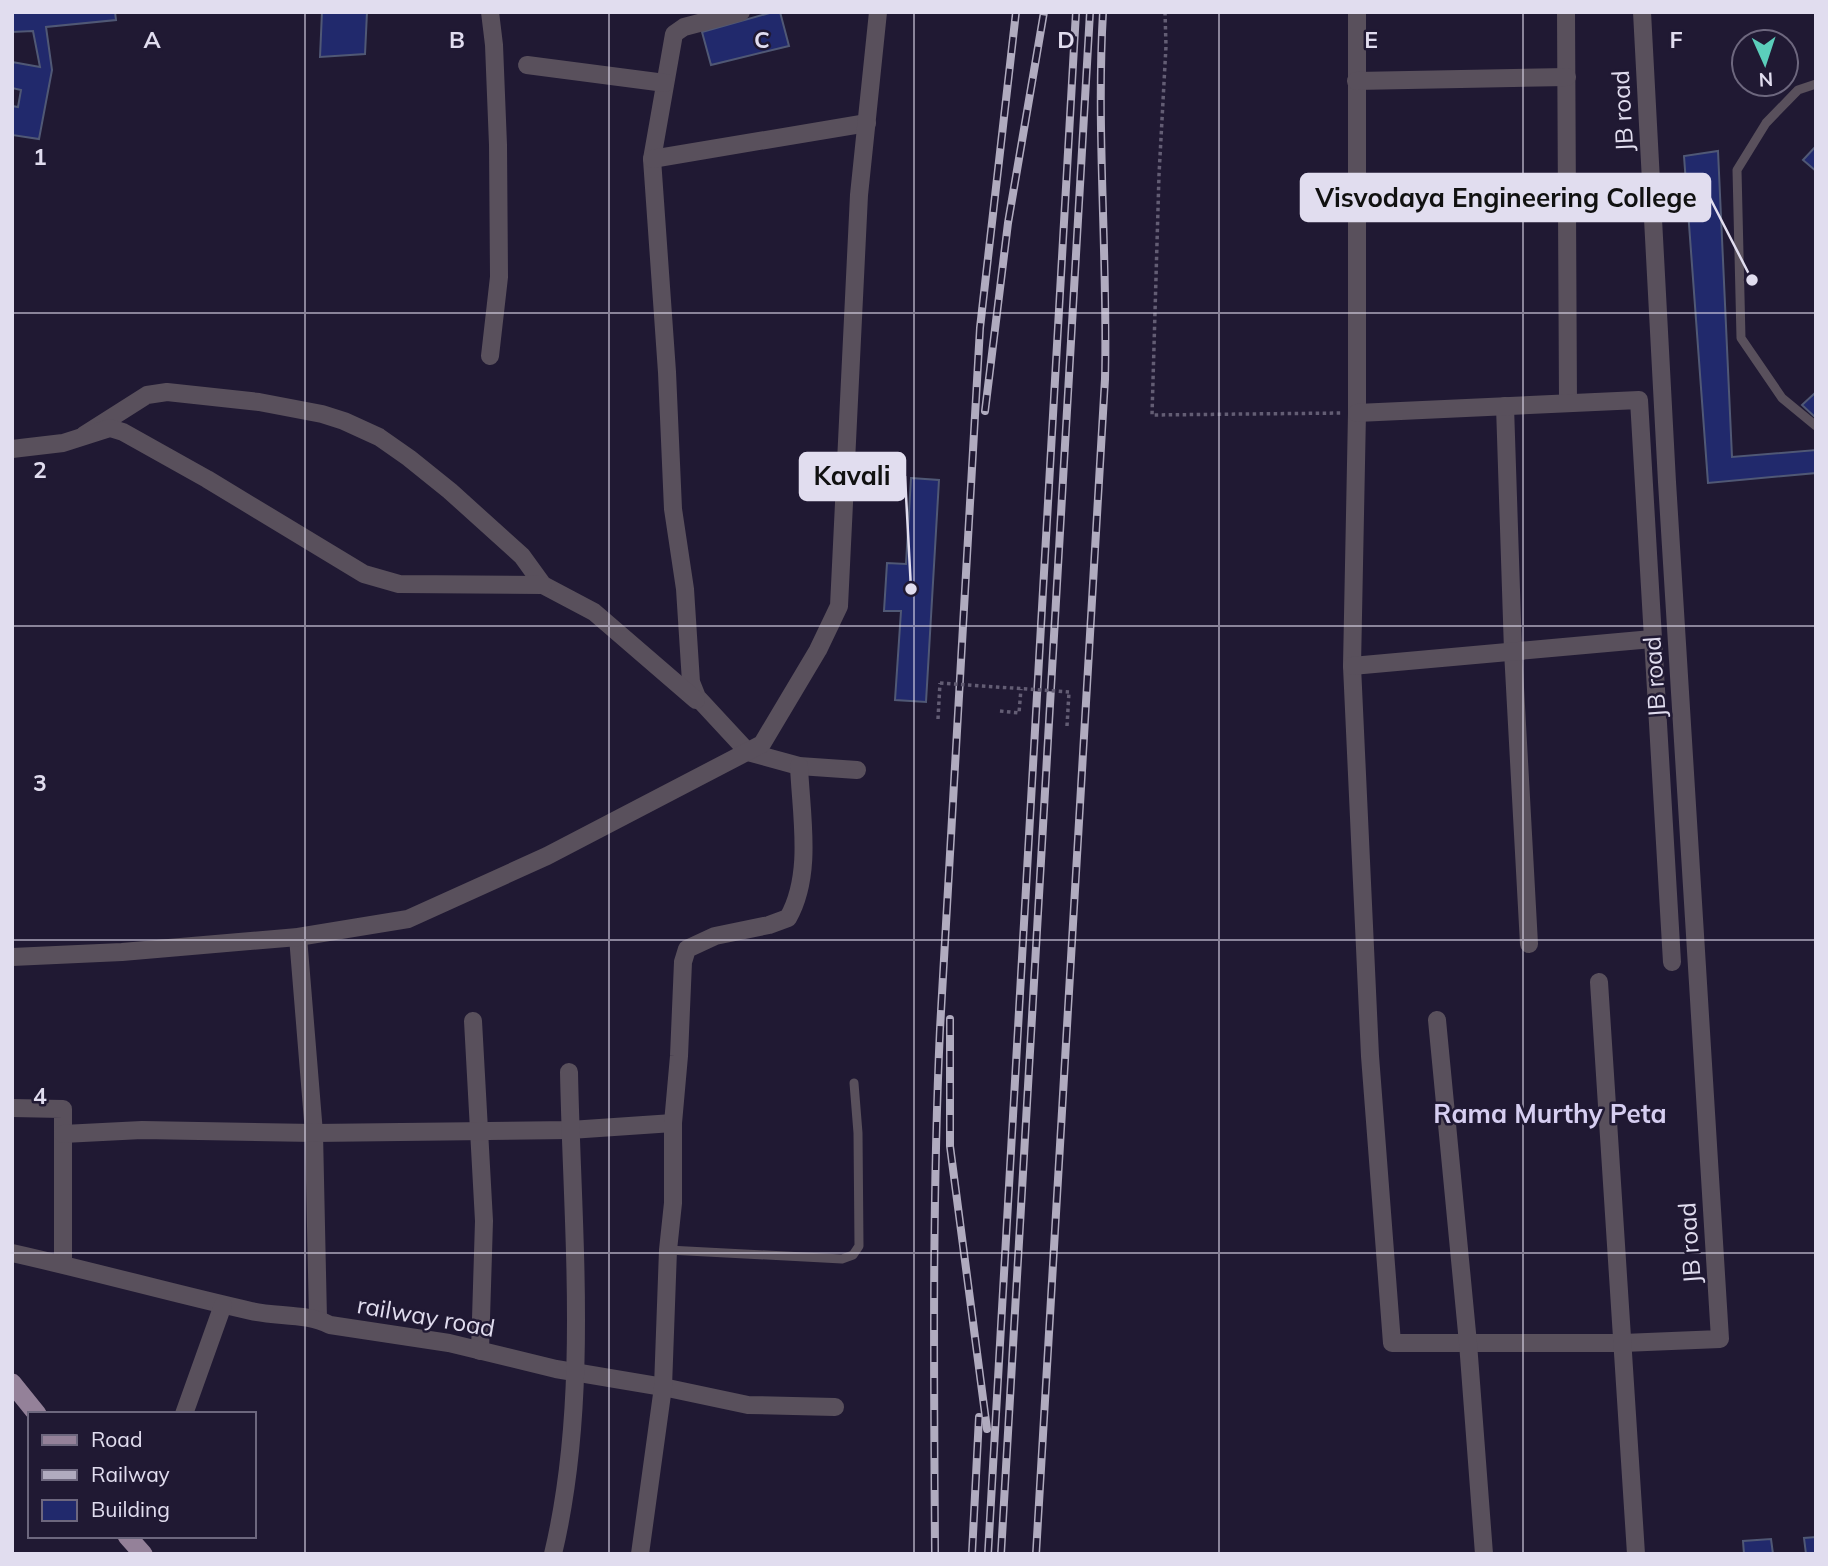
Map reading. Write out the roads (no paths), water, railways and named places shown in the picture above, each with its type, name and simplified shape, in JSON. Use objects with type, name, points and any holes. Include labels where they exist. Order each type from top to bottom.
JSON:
[{"type":"main road","points":[[12,1383],[35,1412]]},
{"type":"main road","points":[[128,1538],[143,1554]]},
{"type":"street","points":[[490,12],[498,145],[499,277],[490,356]]},
{"type":"street","points":[[741,12],[684,27],[674,34],[652,159],[667,372],[673,509],[685,589],[691,682],[697,697],[748,752],[799,766],[857,770]]},
{"type":"street","points":[[12,957],[122,952],[298,937],[408,919],[547,856],[762,744],[818,650],[839,606],[848,466],[849,378],[859,195],[878,12]]},
{"type":"street","points":[[1357,12],[1357,413],[1352,666],[1370,1056],[1392,1343],[1623,1343]]},
{"type":"street","points":[[1566,12],[1568,403]]},
{"type":"street","name":"JB road","points":[[1623,1343],[1720,1339],[1667,482],[1642,12]]},
{"type":"street","points":[[527,65],[665,83]]},
{"type":"street","points":[[1356,81],[1567,77]]},
{"type":"street","points":[[652,159],[867,122]]},
{"type":"street","points":[[84,435],[147,395],[167,392],[259,402],[344,421],[379,437],[450,491],[522,556],[543,585],[594,612],[711,713]]},
{"type":"street","points":[[1357,413],[1639,400],[1672,962]]},
{"type":"street","points":[[1505,406],[1513,651],[1529,944]]},
{"type":"street","points":[[12,449],[63,443],[110,428],[123,432],[364,574],[399,584],[543,585]]},
{"type":"street","points":[[1352,666],[1652,639]]},
{"type":"street","points":[[640,1554],[663,1387],[682,962],[687,949],[715,936],[789,918],[797,903],[803,860],[799,766]]},
{"type":"street","points":[[298,937],[314,1133],[318,1319]]},
{"type":"street","points":[[1599,982],[1636,1554]]},
{"type":"street","points":[[1437,1020],[1468,1343],[1484,1554]]},
{"type":"street","points":[[473,1021],[484,1221],[480,1351]]},
{"type":"street","points":[[553,1554],[566,1481],[574,1372],[569,1072]]},
{"type":"street","points":[[12,1108],[63,1110],[62,1264]]},
{"type":"street","points":[[63,1134],[142,1130],[314,1133],[570,1130],[673,1124]]},
{"type":"street","name":"railway road","points":[[12,1253],[270,1316],[318,1319],[330,1325],[449,1343],[574,1372],[748,1405],[835,1408]]},
{"type":"street","points":[[185,1412],[223,1305]]},
{"type":"lane","points":[[1816,85],[1798,90],[1766,123],[1737,170],[1741,338],[1782,398],[1816,426]]},
{"type":"lane","points":[[668,1250],[842,1259],[853,1255],[859,1246],[859,1133],[854,1083]]},
{"type":"railway","points":[[935,1554],[935,1226],[940,1029],[980,328],[1016,12]]},
{"type":"railway","points":[[985,411],[1008,223],[1044,12]]},
{"type":"railway","points":[[988,1554],[1076,12]]},
{"type":"railway","points":[[1001,1554],[1090,12]]},
{"type":"railway","points":[[1036,1554],[1105,379],[1101,104],[1103,12]]},
{"type":"railway","points":[[950,1019],[950,1146],[987,1429]]},
{"type":"railway","points":[[972,1554],[979,1417]]},
{"type":"place","name":"Visvodaya Engineering College","points":[[1752,280]]},
{"type":"place","name":"Kavali","points":[[911,589]]},
{"type":"district","name":"Rama Murthy Peta","points":[[1550,1114]]}]
